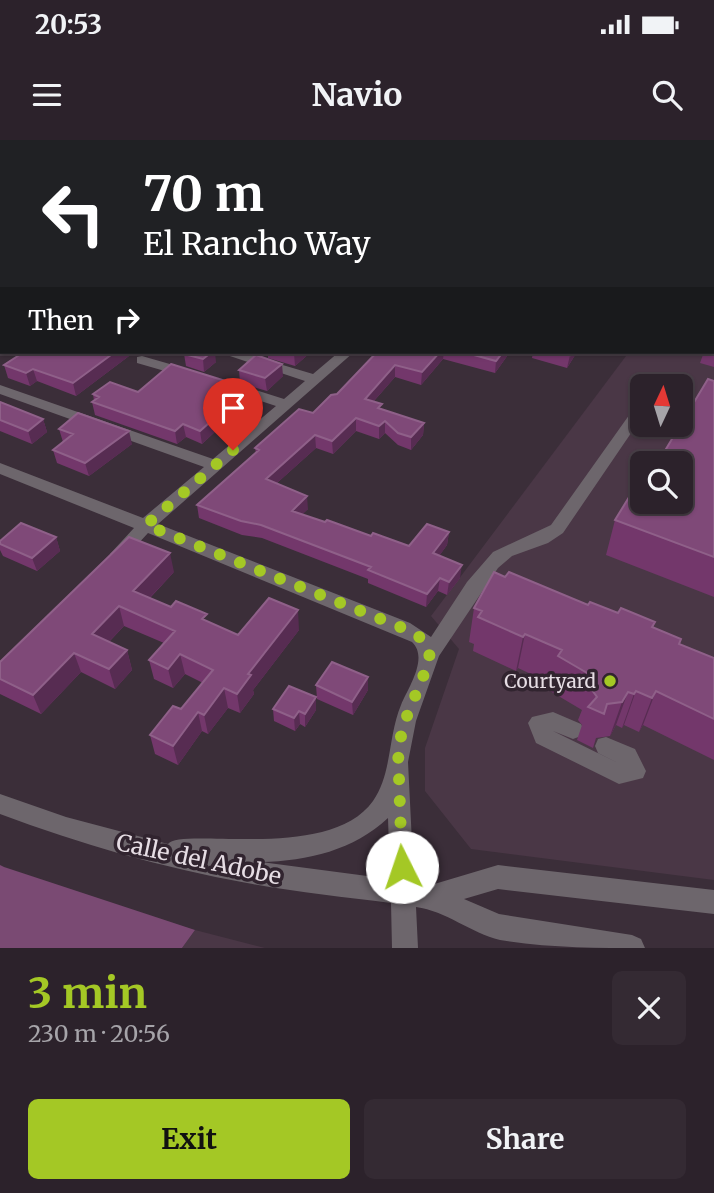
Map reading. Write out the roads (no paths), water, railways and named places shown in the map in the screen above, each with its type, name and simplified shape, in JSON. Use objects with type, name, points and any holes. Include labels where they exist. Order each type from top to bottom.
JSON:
[{"type":"street","points":[[232,354],[315,379]]},
{"type":"street","points":[[105,568],[146,525],[345,354]]},
{"type":"street","points":[[142,360],[286,404]]},
{"type":"street","points":[[0,389],[215,465]]},
{"type":"street","points":[[693,404],[714,410]]},
{"type":"street","points":[[116,842],[239,850],[278,849],[331,841],[375,819],[390,796],[405,721],[430,653],[492,562],[518,546],[544,540],[557,529],[630,424]]},
{"type":"street","points":[[0,468],[412,632],[426,643],[430,653]]},
{"type":"street","points":[[573,730],[553,721],[539,723],[544,737],[619,774],[635,771],[627,756],[606,746]]},
{"type":"street","points":[[397,762],[405,948]]},
{"type":"street","name":"Calle del Adobe","points":[[0,804],[116,842],[249,872],[431,897]]},
{"type":"street","points":[[431,897],[498,877],[714,902]]},
{"type":"street","points":[[431,897],[498,927],[632,948]]},
{"type":"place","name":"Courtyard","points":[[610,681]]}]
